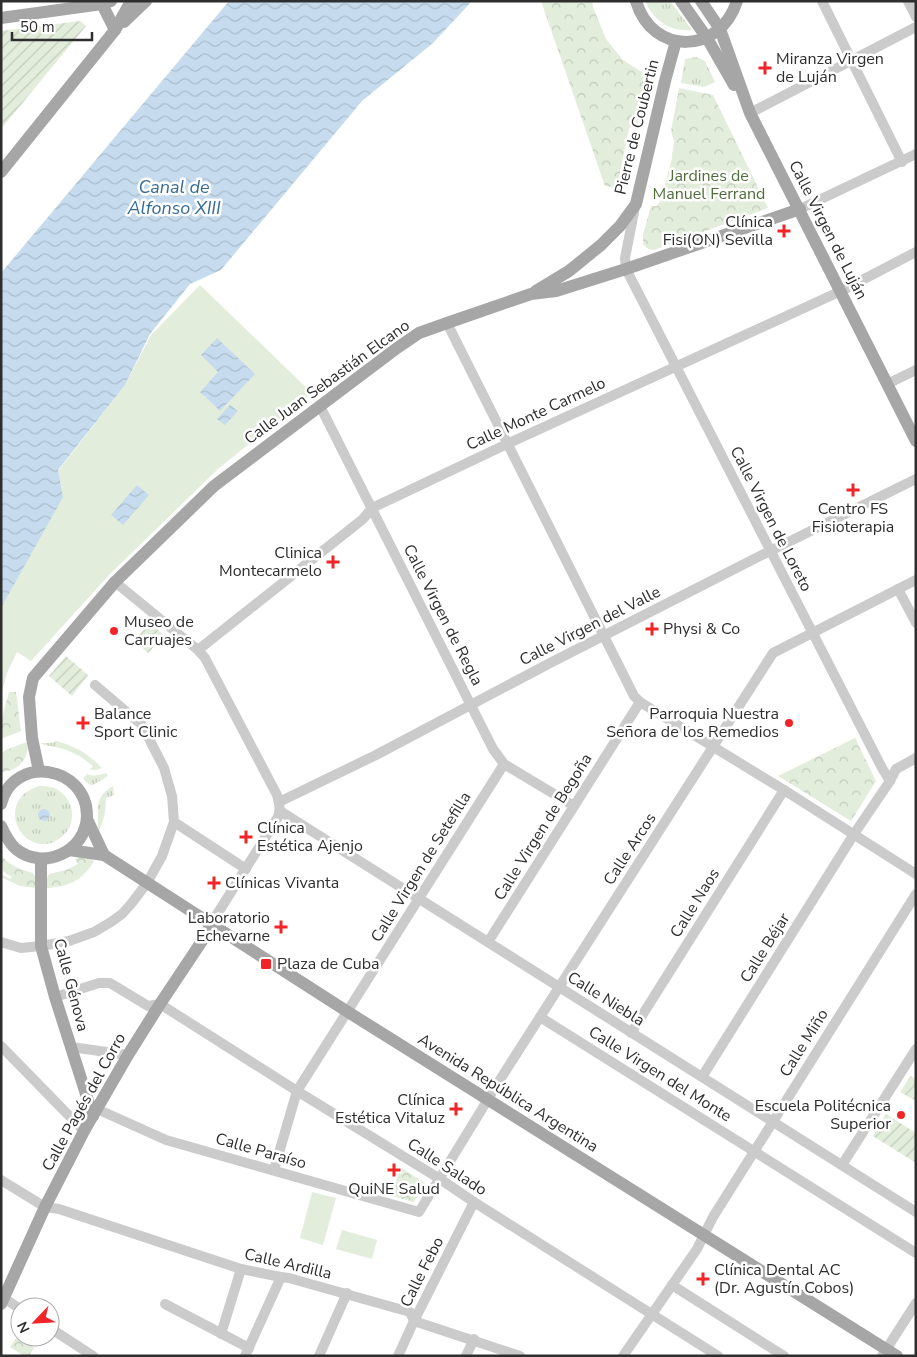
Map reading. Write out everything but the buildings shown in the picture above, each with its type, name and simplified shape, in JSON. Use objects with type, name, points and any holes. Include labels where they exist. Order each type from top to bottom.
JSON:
[{"type":"main road","points":[[115,30],[131,1]]},
{"type":"main road","points":[[1,172],[115,30],[146,1]]},
{"type":"main road","points":[[636,1],[640,13],[655,31],[665,37],[676,40],[694,41],[707,38],[720,29],[728,21],[737,1]]},
{"type":"main road","points":[[681,1],[707,38],[750,113]]},
{"type":"main road","name":"Calle Virgen de Luján","points":[[701,1],[720,29],[750,113],[916,441]]},
{"type":"main road","points":[[1,18],[106,2],[115,30]]},
{"type":"main road","name":"Pierre de Coubertin","points":[[531,294],[569,271],[601,245],[620,226],[636,204],[676,40]]},
{"type":"main road","name":"Calle Juan Sebastián Elcano","points":[[39,771],[32,738],[29,697],[33,678],[115,582],[214,486],[409,340],[426,330],[531,294],[556,291],[626,269],[692,248],[800,209]]},
{"type":"main road","points":[[1,826],[10,842],[23,854],[32,857],[51,858],[70,850],[84,831],[87,819],[82,795],[69,779],[60,774],[39,771],[6,783],[2,801]]},
{"type":"main road","points":[[87,819],[104,856]]},
{"type":"main road","points":[[70,850],[104,856]]},
{"type":"main road","name":"Avenida República Argentina","points":[[104,856],[889,1353]]},
{"type":"main road","name":"Calle Génova","points":[[41,858],[41,946],[71,1047],[95,1113]]},
{"type":"main road","name":"Calle Pagés del Corro","points":[[2,1301],[45,1207],[84,1131],[128,1054],[204,938],[211,924]]},
{"type":"street","points":[[822,1],[902,162]]},
{"type":"street","points":[[908,1],[916,17]]},
{"type":"street","points":[[750,113],[916,27]]},
{"type":"street","name":"Calle Juan Sebastián Elcano","points":[[800,209],[916,154]]},
{"type":"street","points":[[626,269],[625,258],[636,204]]},
{"type":"street","name":"Calle Monte Carmelo","points":[[198,650],[363,519],[372,508],[841,291],[916,252]]},
{"type":"street","name":"Calle Virgen de Loreto","points":[[626,269],[890,781]]},
{"type":"street","points":[[447,323],[634,696],[640,702],[916,874]]},
{"type":"street","points":[[887,384],[916,370]]},
{"type":"street","name":"Calle Virgen de Regla","points":[[320,406],[493,749],[504,764],[574,806]]},
{"type":"street","name":"Calle Virgen del Valle","points":[[280,806],[471,704],[771,550],[916,479]]},
{"type":"street","name":"Calle Arcos","points":[[419,1212],[540,1017],[773,652],[916,580]]},
{"type":"street","points":[[115,582],[198,650],[205,658],[277,795],[280,806],[278,817],[211,924]]},
{"type":"street","points":[[898,588],[916,624]]},
{"type":"street","points":[[1,942],[21,948],[41,946],[69,941],[94,932],[122,914],[147,883],[162,856],[174,822],[172,796],[164,768],[142,725],[95,685]]},
{"type":"street","name":"Calle Virgen de Begoña","points":[[488,942],[640,702]]},
{"type":"street","name":"Calle Béjar","points":[[702,1077],[896,769],[916,758]]},
{"type":"street","name":"Calle Virgen de Setefilla","points":[[274,1170],[297,1091],[504,764]]},
{"type":"street","name":"Calle Naos","points":[[631,1032],[784,790]]},
{"type":"street","name":"Calle Niebla","points":[[280,806],[419,899],[916,1212]]},
{"type":"street","points":[[174,822],[246,869]]},
{"type":"street","name":"Calle Miño","points":[[623,1356],[697,1249],[713,1217],[916,894]]},
{"type":"street","points":[[55,997],[99,983],[110,982],[148,1006],[160,1004]]},
{"type":"street","name":"Calle Salado","points":[[160,1004],[718,1356]]},
{"type":"street","name":"Calle Virgen del Monte","points":[[540,1017],[916,1253]]},
{"type":"street","points":[[1,1046],[84,1131]]},
{"type":"street","points":[[71,1047],[128,1054]]},
{"type":"street","points":[[842,1166],[916,1049]]},
{"type":"street","name":"Calle Paraíso","points":[[95,1113],[166,1140],[419,1212]]},
{"type":"street","name":"Calle Ardilla","points":[[1,1180],[45,1207],[59,1209],[241,1270],[289,1278],[410,1312],[414,1321],[474,1339],[520,1356]]},
{"type":"street","name":"Calle Febo","points":[[398,1356],[474,1202]]},
{"type":"street","points":[[222,1334],[241,1270]]},
{"type":"street","points":[[165,1304],[222,1334],[247,1352],[280,1277]]},
{"type":"street","points":[[672,1285],[784,1356]]},
{"type":"street","points":[[319,1356],[347,1294]]},
{"type":"street","points":[[889,1353],[916,1303]]},
{"type":"street","points":[[60,1335],[93,1356]]},
{"type":"street","points":[[466,1356],[474,1339]]},
{"type":"green space","name":"Jardines de Manuel Ferrand","points":[[541,1],[592,1],[606,39],[623,60],[648,76],[637,125],[629,128],[617,188],[605,186]]},
{"type":"green space","points":[[645,1],[670,1],[692,30],[677,29],[664,24],[653,14]]},
{"type":"green space","points":[[80,21],[86,26],[1,129],[1,31]]},
{"type":"green space","points":[[696,57],[705,61],[715,82],[704,87],[681,83],[685,59]]},
{"type":"green space","name":"Jardines de Manuel Ferrand","points":[[679,88],[713,95],[768,208],[654,250],[648,249],[643,244],[643,235],[651,206],[657,206],[661,200],[672,158],[674,141],[671,131]]},
{"type":"green space","points":[[200,285],[312,393],[218,469],[109,575],[31,661],[17,652],[7,673],[1,695],[1,608],[36,542],[58,471],[125,385],[151,335]]},
{"type":"green space","points":[[150,622],[164,636],[148,653],[134,641]]},
{"type":"green space","points":[[66,656],[88,675],[72,696],[49,676]]},
{"type":"green space","points":[[9,692],[16,692],[21,731],[1,739],[1,721]]},
{"type":"green space","points":[[855,738],[876,781],[851,821],[778,776]]},
{"type":"green space","points":[[56,741],[81,751],[102,768],[90,770],[93,766],[76,754],[40,743]]},
{"type":"green space","points":[[27,742],[27,754],[22,763],[13,769],[1,772],[1,753]]},
{"type":"green space","points":[[106,773],[108,776],[93,785],[90,785],[83,779],[87,774],[94,776]]},
{"type":"green space","points":[[38,786],[55,789],[65,795],[71,805],[72,817],[69,829],[54,842],[43,844],[33,842],[24,836],[18,828],[15,818],[16,808],[20,799],[28,791]]},
{"type":"green space","points":[[113,786],[114,795],[106,798],[106,807],[99,831],[99,801],[105,791]]},
{"type":"green space","points":[[1,856],[20,869],[33,873],[36,888],[20,886],[1,877],[1,874],[10,879],[12,877],[1,870]]},
{"type":"green space","points":[[79,857],[89,858],[94,861],[80,878],[69,884],[47,888],[49,874],[66,870],[78,864],[75,859]]},
{"type":"green space","points":[[911,1076],[916,1079],[916,1101],[900,1092]]},
{"type":"green space","points":[[886,1114],[916,1133],[916,1163],[873,1136]]},
{"type":"green space","points":[[400,1167],[425,1183],[414,1202],[392,1196]]},
{"type":"green space","points":[[312,1192],[336,1198],[323,1245],[300,1238]]},
{"type":"green space","points":[[342,1230],[377,1240],[372,1259],[336,1249]]},
{"type":"green space","points":[[10,1347],[34,1348],[29,1356],[24,1356]]},
{"type":"water","name":"Canal de Alfonso XIII","points":[[229,1],[472,1],[433,43],[362,101],[221,270],[190,284],[150,334],[125,385],[58,470],[63,497],[1,608],[1,273]]},
{"type":"water","points":[[217,338],[255,374],[220,411],[200,392],[218,372],[201,355]]},
{"type":"water","points":[[230,405],[238,411],[225,425],[217,419]]},
{"type":"water","points":[[137,485],[149,495],[123,525],[111,515]]},
{"type":"water","points":[[42,809],[46,809],[50,815],[46,821],[42,821],[38,817],[38,813]]},
{"type":"place","name":"Miranza Virgen de Luján","points":[[765,68]]},
{"type":"place","name":"Clínica Fisi(ON) Sevilla","points":[[784,231]]},
{"type":"place","name":"Centro FS Fisioterapia","points":[[853,490]]},
{"type":"place","name":"Clinica Montecarmelo","points":[[333,562]]},
{"type":"place","name":"Physi & Co","points":[[652,629]]},
{"type":"place","name":"Museo de Carruajes","points":[[114,631]]},
{"type":"place","name":"Balance Sport Clinic","points":[[83,723]]},
{"type":"place","name":"Parroquia Nuestra Señora de los Remedios","points":[[789,723]]},
{"type":"place","name":"Clínica Estética Ajenjo","points":[[246,837]]},
{"type":"place","name":"Clínicas Vivanta","points":[[214,883]]},
{"type":"place","name":"Laboratorio Echevarne","points":[[281,927]]},
{"type":"place","name":"Plaza de Cuba","points":[[266,964]]},
{"type":"place","name":"Clínica Estética Vitaluz","points":[[456,1109]]},
{"type":"place","name":"Escuela Politécnica Superior","points":[[901,1115]]},
{"type":"place","name":"QuiNE Salud","points":[[394,1170]]},
{"type":"place","name":"Clínica Dental AC (Dr. Agustín Cobos)","points":[[703,1279]]}]
